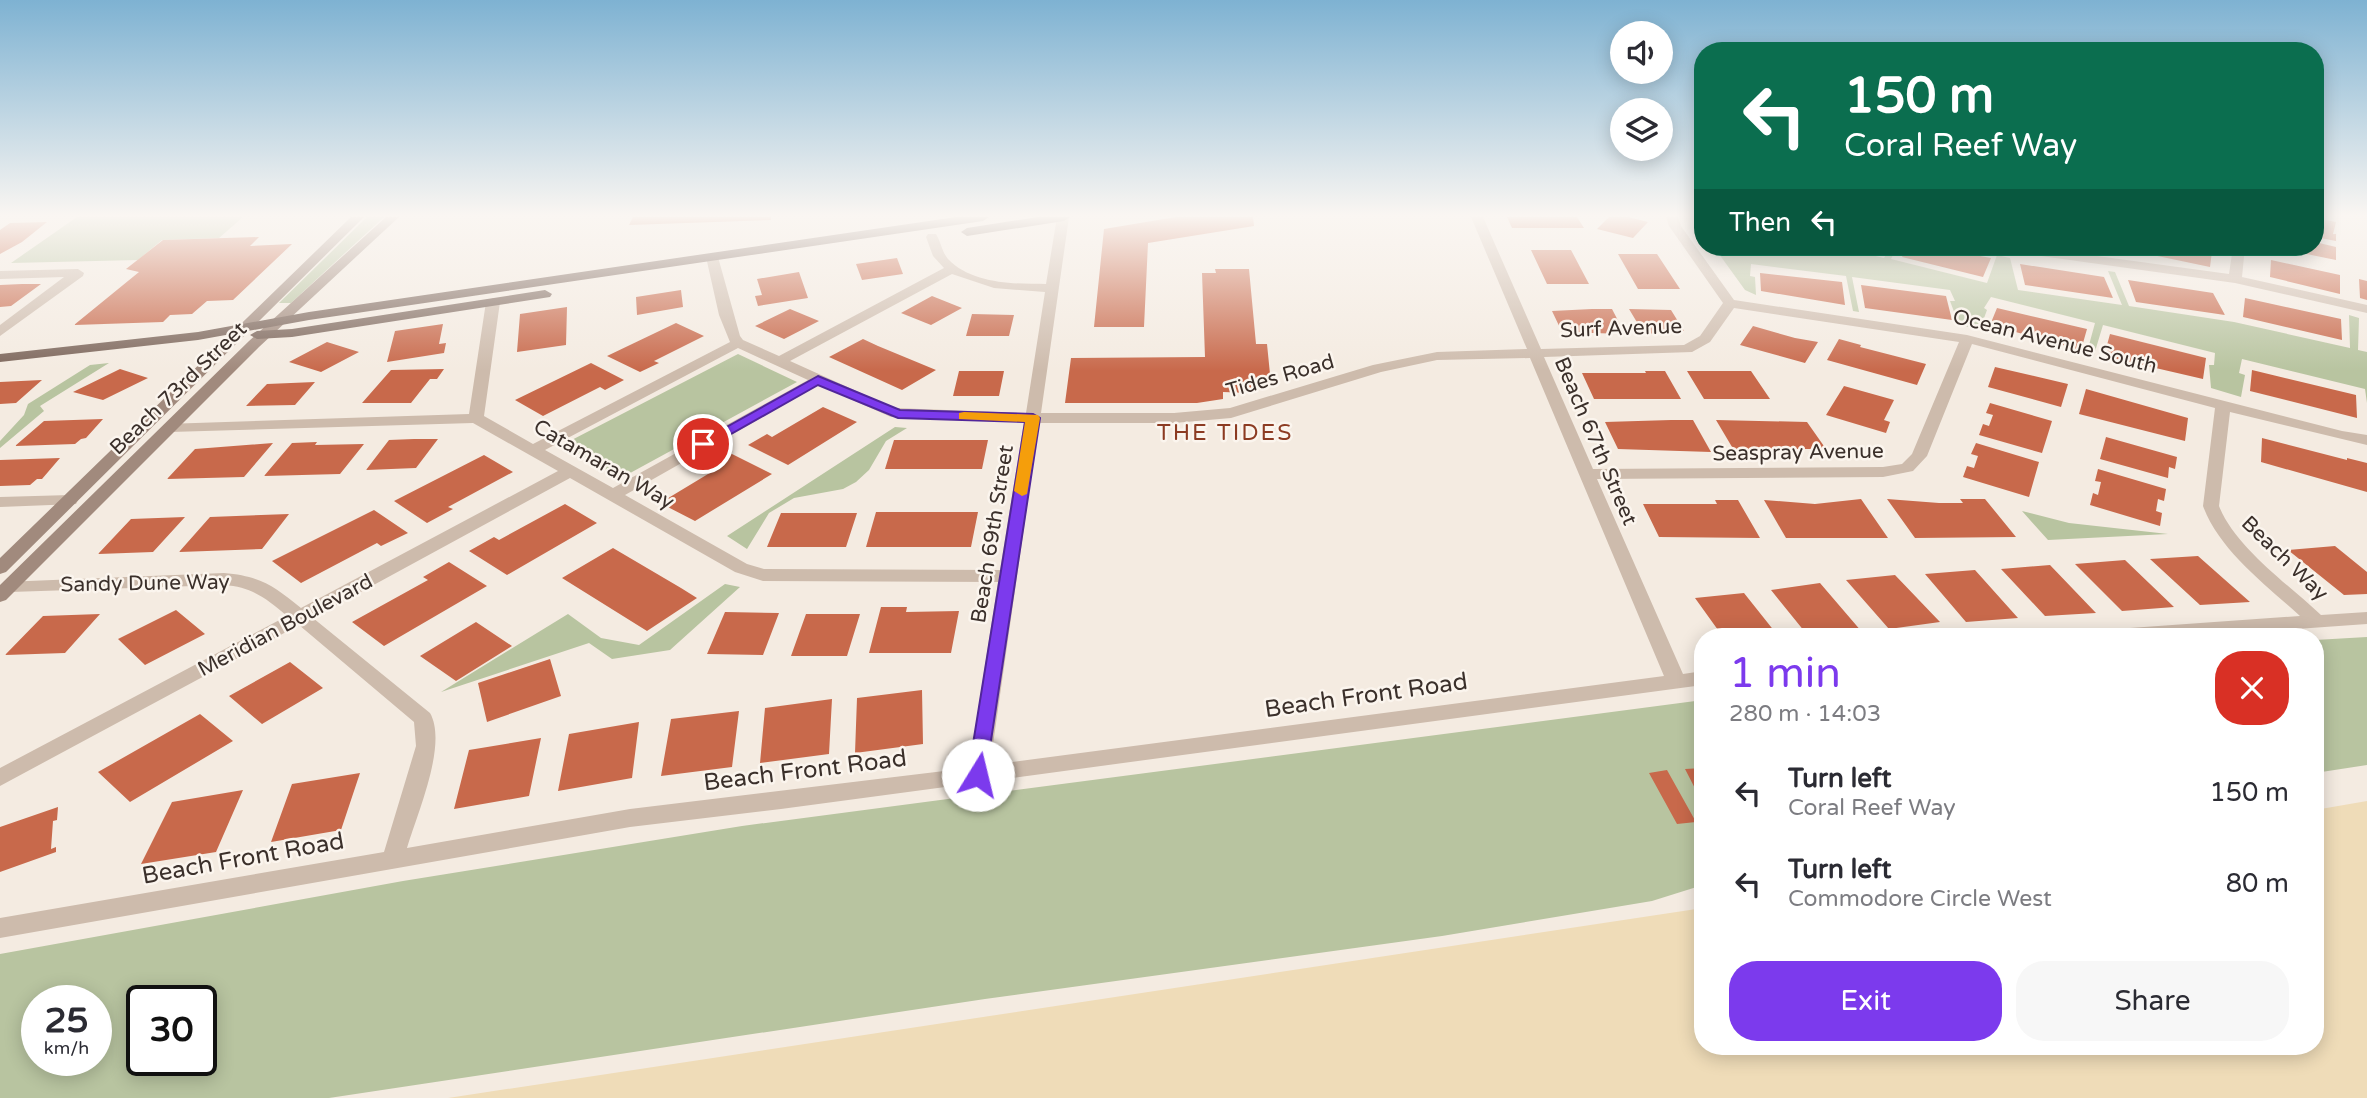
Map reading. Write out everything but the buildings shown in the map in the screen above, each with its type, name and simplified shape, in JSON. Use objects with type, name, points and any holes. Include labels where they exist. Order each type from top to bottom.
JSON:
[{"type":"main road","points":[[0,358],[242,331],[279,322],[675,268]]},
{"type":"main road","points":[[242,331],[265,334],[304,331],[493,302],[684,268]]},
{"type":"street","name":"Beach 73rd Street","points":[[0,568],[306,268]]},
{"type":"street","name":"Beach 73rd Street","points":[[5,591],[265,334],[337,268]]},
{"type":"street","points":[[534,450],[738,342],[730,330],[715,268]]},
{"type":"street","name":"Beach 69th Street","points":[[978,775],[1055,268]]},
{"type":"street","name":"Beach 67th Street","points":[[1499,268],[1676,681]]},
{"type":"street","points":[[1705,268],[1730,303]]},
{"type":"street","points":[[2158,268],[2235,279],[2367,309]]},
{"type":"street","points":[[2235,279],[2236,268]]},
{"type":"street","points":[[778,362],[952,269],[997,284],[1052,288]]},
{"type":"street","points":[[0,275],[78,273],[0,332]]},
{"type":"street","points":[[170,427],[476,418],[493,302]]},
{"type":"street","name":"Surf Avenue","points":[[1535,352],[1687,349],[1706,339],[1730,303]]},
{"type":"street","name":"Ocean Avenue South","points":[[1730,303],[1966,339],[2342,436],[2367,440]]},
{"type":"street","name":"Seaspray Avenue","points":[[1587,474],[1883,472],[1907,468],[1921,452],[1966,339]]},
{"type":"street","name":"Tides Road","points":[[738,342],[898,414],[1033,418],[1152,419],[1213,416],[1256,407],[1407,361],[1444,356],[1535,352]]},
{"type":"street","points":[[612,495],[818,380]]},
{"type":"street","name":"Beach Way","points":[[2223,405],[2211,506],[2213,516],[2226,534],[2317,622]]},
{"type":"street","name":"Catamaran Way","points":[[476,418],[706,550],[756,574],[1009,576]]},
{"type":"street","name":"Meridian Boulevard","points":[[0,778],[571,471]]},
{"type":"street","points":[[0,502],[70,500]]},
{"type":"street","name":"Sandy Dune Way","points":[[5,591],[237,580],[262,587],[423,718],[426,746],[393,858]]},
{"type":"street","points":[[2225,628],[2367,618]]},
{"type":"street","name":"Beach Front Road","points":[[0,928],[643,816],[978,775],[1694,679]]},
{"type":"green space","points":[[315,268],[329,268],[291,303],[279,303]]},
{"type":"green space","points":[[1729,268],[1751,268],[1750,276],[1755,277],[1756,295],[1745,290]]},
{"type":"green space","points":[[1785,268],[1928,268],[1987,283],[1992,268],[2013,268],[2018,290],[2122,305],[2108,271],[2115,272],[2129,306],[2234,322],[2350,348],[2349,315],[2359,318],[2358,350],[2367,352],[2367,403],[2365,389],[2242,359],[2239,373],[2245,375],[2241,397],[2211,388],[2209,365],[2214,365],[2215,353],[2103,325],[2093,358],[2086,356],[2095,323],[1991,297],[1984,308],[1987,310],[1980,329],[1959,325],[1950,301],[1955,301],[1950,290],[1852,277],[1859,312],[1853,311],[1846,276]]},
{"type":"green space","points":[[738,354],[797,382],[621,478],[562,445]]},
{"type":"green space","points":[[109,363],[40,406],[44,411],[0,448],[0,441],[24,415],[28,404],[90,365]]},
{"type":"green space","points":[[895,427],[907,428],[886,441],[869,470],[856,482],[843,489],[794,498],[769,513],[747,549],[727,536]]},
{"type":"green space","points":[[2022,511],[2069,523],[2168,534],[2048,540]]},
{"type":"green space","points":[[725,584],[740,587],[670,650],[612,659],[589,643],[441,692],[568,614],[601,638],[639,645]]},
{"type":"green space","points":[[2367,637],[2367,765],[2324,772],[2324,639]]},
{"type":"green space","points":[[1694,701],[1694,888],[1652,901],[1442,936],[985,999],[329,1098],[0,1098],[0,954],[403,881],[742,826]]},
{"type":"sand","points":[[2367,801],[2367,1098],[448,1098],[1694,909],[1694,1055],[2324,1055],[2324,808]]},
{"type":"slow traffic","points":[[964,416],[1033,418],[1022,491]]},
{"type":"district","name":"THE TIDES","points":[[1225,432]]},
{"type":"route","points":[[703,444],[818,380],[898,414],[1033,418],[978,775]]}]
